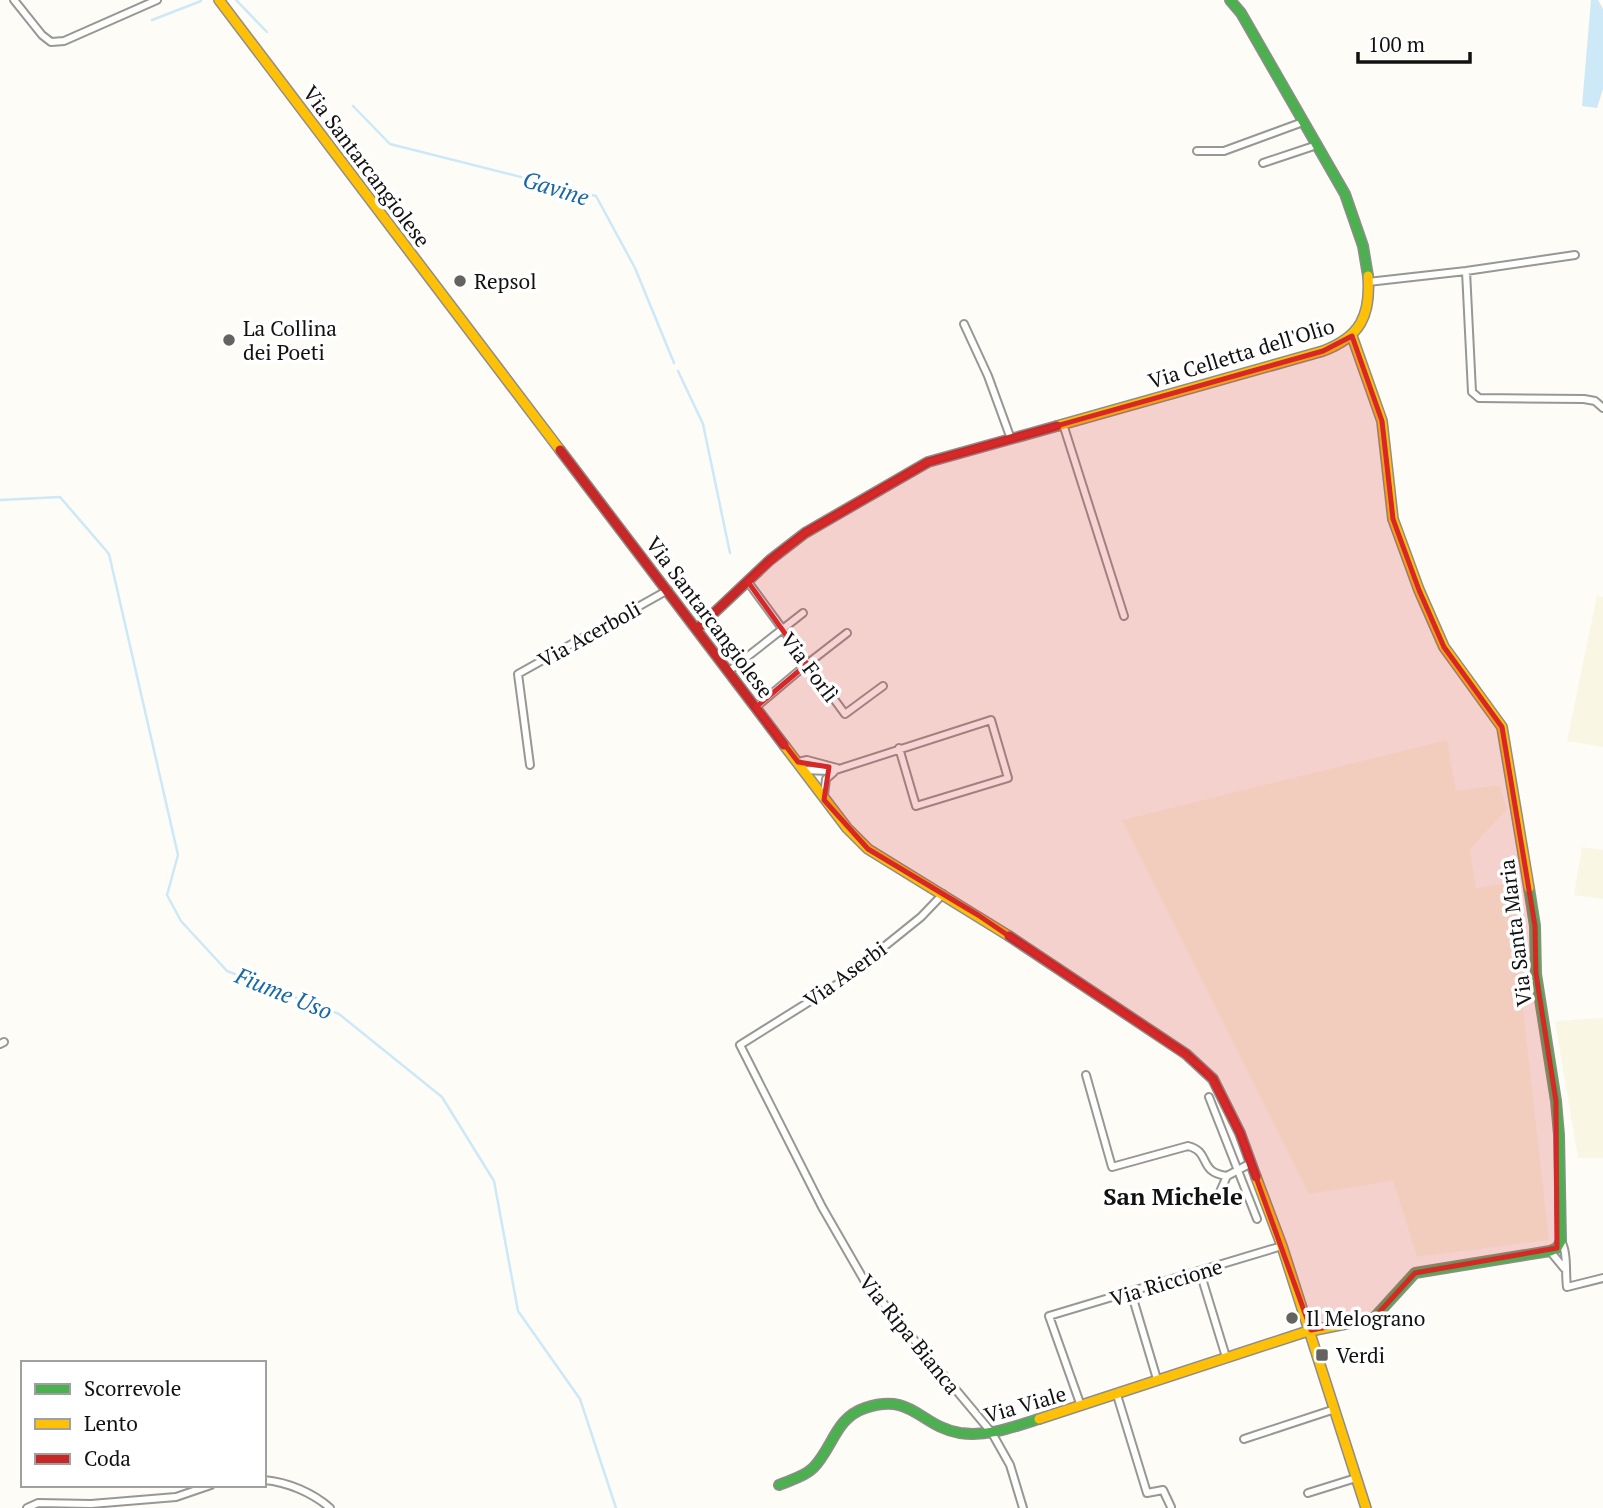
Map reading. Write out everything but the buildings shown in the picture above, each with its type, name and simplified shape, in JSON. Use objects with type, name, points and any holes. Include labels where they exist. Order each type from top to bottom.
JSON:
[{"type":"street","points":[[14,0],[42,35],[51,41],[64,41],[157,0]]},
{"type":"street","name":"Via Santarcangiolese","points":[[219,0],[847,828],[868,849],[943,894],[1186,1054],[1206,1070],[1224,1099],[1282,1246],[1366,1508]]},
{"type":"street","name":"Via Celletta dell'Olio","points":[[697,629],[805,533],[928,462],[1323,351],[1352,336],[1365,311],[1368,282],[1361,235],[1354,214],[1241,13],[1230,0]]},
{"type":"street","points":[[1197,151],[1224,151],[1303,122]]},
{"type":"street","points":[[1263,163],[1317,145]]},
{"type":"street","points":[[1368,282],[1575,255]]},
{"type":"street","points":[[1466,271],[1472,392],[1479,398],[1584,399],[1595,401],[1603,408]]},
{"type":"street","points":[[964,324],[988,376],[1011,439]]},
{"type":"street","name":"Via Santa Maria","points":[[1352,336],[1382,421],[1392,519],[1419,590],[1444,647],[1502,727],[1535,926],[1536,974],[1556,1101],[1561,1241]]},
{"type":"street","points":[[1063,424],[1124,616]]},
{"type":"street","name":"Via Forlì","points":[[748,582],[845,714],[883,686]]},
{"type":"street","name":"Via Acerboli","points":[[530,765],[518,674],[667,590]]},
{"type":"street","points":[[729,671],[803,613]]},
{"type":"street","points":[[756,707],[847,633]]},
{"type":"street","points":[[801,766],[830,771],[839,769],[900,748],[990,720],[1008,778],[916,806],[900,748]]},
{"type":"street","points":[[824,800],[823,788],[826,779],[839,769]]},
{"type":"street","name":"Via Aserbi","points":[[740,1045],[839,983],[920,917],[943,894]]},
{"type":"street","name":"Via Ripa Bianca","points":[[740,1045],[822,1207],[864,1280],[992,1433],[1010,1465],[1023,1508]]},
{"type":"street","points":[[1086,1075],[1112,1167],[1188,1146],[1196,1148],[1202,1154],[1208,1170],[1213,1174],[1227,1176]]},
{"type":"street","points":[[1209,1097],[1257,1219]]},
{"type":"street","points":[[1215,1203],[1227,1176],[1251,1163]]},
{"type":"street","points":[[1311,1330],[1373,1319],[1415,1273],[1550,1251],[1557,1248],[1561,1241]]},
{"type":"street","points":[[1561,1241],[1565,1254],[1567,1287],[1603,1278]]},
{"type":"street","name":"Via Riccione","points":[[1081,1406],[1049,1316],[1282,1246]]},
{"type":"street","points":[[1550,1251],[1564,1268]]},
{"type":"street","points":[[1200,1272],[1226,1357]]},
{"type":"street","points":[[1131,1292],[1157,1380]]},
{"type":"street","name":"Via Viale","points":[[779,1485],[804,1474],[816,1465],[836,1427],[854,1412],[876,1405],[905,1405],[919,1412],[928,1421],[973,1436],[992,1433],[1117,1395],[1311,1330]]},
{"type":"street","points":[[1117,1395],[1147,1493],[1163,1490],[1171,1507]]},
{"type":"street","points":[[1244,1439],[1335,1409]]},
{"type":"street","points":[[1308,1493],[1356,1478]]},
{"type":"street","points":[[266,1480],[317,1496],[330,1508]]},
{"type":"street","points":[[27,1508],[38,1503],[91,1504],[176,1497],[205,1487]]},
{"type":"highlighted area","points":[[1352,336],[1382,421],[1393,519],[1419,590],[1444,647],[1502,727],[1535,926],[1536,974],[1556,1101],[1557,1248],[1415,1273],[1373,1319],[1311,1330],[1240,1133],[1206,1070],[978,915],[868,849],[824,800],[829,767],[798,762],[756,707],[807,664],[748,582],[770,560],[805,533],[928,462],[1323,351]]},
{"type":"shaded area","points":[[1597,595],[1603,597],[1603,747],[1567,741]]},
{"type":"shaded area","points":[[1447,740],[1456,791],[1500,785],[1507,809],[1470,849],[1476,888],[1509,883],[1549,1240],[1417,1257],[1393,1181],[1309,1194],[1122,820]]},
{"type":"shaded area","points":[[1582,847],[1603,850],[1603,899],[1574,895]]},
{"type":"shaded area","points":[[1603,1018],[1603,1158],[1578,1158],[1555,1021]]},
{"type":"water","points":[[1591,0],[1598,0],[1603,9],[1603,89],[1597,108],[1582,106]]},
{"type":"waterway","name":"Gavine","points":[[236,0],[267,32]]},
{"type":"waterway","name":"Gavine","points":[[152,20],[201,1]]},
{"type":"waterway","name":"Gavine","points":[[353,106],[390,144],[596,196],[635,268],[674,363]]},
{"type":"waterway","name":"Gavine","points":[[678,371],[703,424],[730,553]]},
{"type":"waterway","name":"Fiume Uso","points":[[0,500],[60,497],[109,554],[178,855],[167,895],[181,921],[227,971],[339,1014],[442,1097],[494,1181],[518,1311],[580,1399],[616,1508]]},
{"type":"traffic: fast","points":[[1230,0],[1241,13],[1345,194],[1363,246],[1368,276]]},
{"type":"traffic: fast","points":[[1350,1323],[1373,1319],[1415,1273],[1550,1251],[1557,1248],[1561,1241],[1556,1101],[1536,974],[1535,926],[1529,888]]},
{"type":"traffic: fast","points":[[779,1485],[813,1468],[847,1419],[865,1408],[894,1404],[946,1429],[970,1434],[1000,1431],[1039,1419]]},
{"type":"traffic: slow","points":[[219,0],[560,450]]},
{"type":"traffic: slow","points":[[1057,426],[1323,351],[1336,345],[1354,332],[1365,314],[1368,276]]},
{"type":"traffic: slow","points":[[1352,336],[1382,421],[1393,519],[1419,590],[1444,647],[1502,727],[1529,888]]},
{"type":"traffic: slow","points":[[784,745],[847,828],[868,849],[1009,936]]},
{"type":"traffic: slow","points":[[1256,1177],[1282,1246],[1366,1508]]},
{"type":"traffic: slow","points":[[1039,1419],[1305,1332],[1350,1323]]},
{"type":"traffic: jam","points":[[697,629],[770,560],[805,533],[928,462],[1057,426]]},
{"type":"traffic: jam","points":[[560,450],[784,745]]},
{"type":"traffic: jam","points":[[1009,936],[1186,1054],[1213,1079],[1240,1133],[1256,1177]]},
{"type":"place","name":"Repsol","points":[[460,281]]},
{"type":"place","name":"La Collina dei Poeti","points":[[229,340]]},
{"type":"place","name":"Il Melograno","points":[[1292,1318]]},
{"type":"place","name":"Verdi","points":[[1322,1355]]},
{"type":"district","name":"San Michele","points":[[1173,1196]]}]
